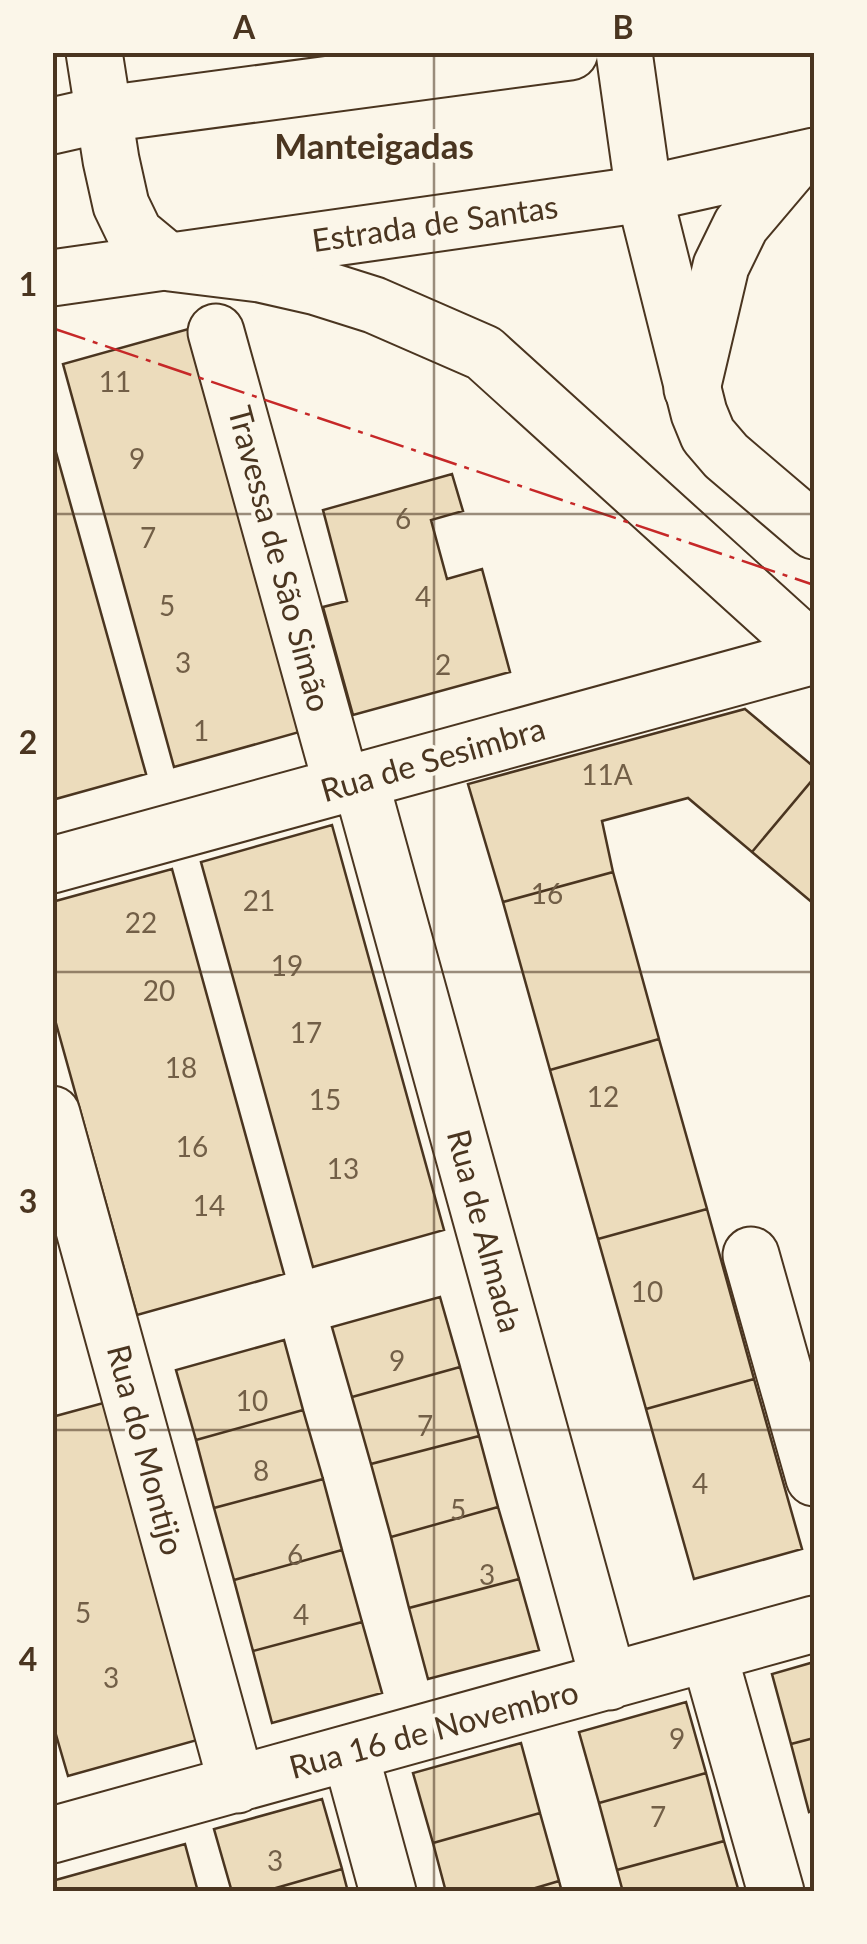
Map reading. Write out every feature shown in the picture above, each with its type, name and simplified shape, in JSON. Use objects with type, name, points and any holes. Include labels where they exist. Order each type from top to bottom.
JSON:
[{"type":"street","points":[[94,52],[121,205],[135,234],[170,263],[260,274],[317,286],[374,304],[484,353],[814,654]]},
{"type":"street","points":[[52,126],[105,114],[570,52]]},
{"type":"street","points":[[624,52],[644,194],[692,389],[708,435],[726,456],[814,531]]},
{"type":"street","points":[[692,389],[720,266],[741,224],[805,158]]},
{"type":"street","name":"Estrada de Santas","points":[[52,278],[644,194],[805,158]]},
{"type":"street","name":"Travessa de São Simão","points":[[216,332],[351,783]]},
{"type":"street","name":"Rua de Sesimbra","points":[[52,866],[814,654]]},
{"type":"street","name":"Rua de Almada","points":[[351,783],[609,1682]]},
{"type":"street","name":"Rua do Montijo","points":[[52,1114],[237,1785]]},
{"type":"street","points":[[751,1255],[814,1478]]},
{"type":"street","name":"Rua 16 de Novembro","points":[[52,1835],[814,1624]]},
{"type":"street","points":[[709,1655],[776,1892]]},
{"type":"street","points":[[350,1754],[388,1892]]},
{"type":"building","points":[[192,328],[303,731],[174,767],[63,364]]},
{"type":"building","points":[[52,438],[146,774],[52,800]]},
{"type":"building","points":[[452,474],[463,511],[431,520],[447,579],[482,569],[510,672],[353,715],[323,607],[347,601],[323,510]]},
{"type":"building","points":[[745,709],[814,767],[814,778],[752,852],[688,798],[602,821],[613,872],[503,902],[468,784]]},
{"type":"building","points":[[814,778],[814,904],[752,852]]},
{"type":"building","points":[[332,825],[444,1230],[313,1267],[201,862]]},
{"type":"building","points":[[172,869],[284,1274],[137,1315],[52,1009],[52,902]]},
{"type":"building","points":[[613,872],[659,1039],[550,1070],[503,902]]},
{"type":"building","points":[[659,1039],[707,1209],[598,1239],[550,1070]]},
{"type":"building","points":[[707,1209],[754,1379],[646,1409],[598,1239]]},
{"type":"building","points":[[440,1297],[460,1367],[352,1397],[332,1327]]},
{"type":"building","points":[[284,1340],[303,1410],[196,1440],[176,1370]]},
{"type":"building","points":[[460,1367],[479,1436],[371,1464],[352,1397]]},
{"type":"building","points":[[754,1379],[802,1549],[694,1579],[646,1409]]},
{"type":"building","points":[[107,1402],[201,1739],[68,1776],[52,1721],[52,1417]]},
{"type":"building","points":[[303,1410],[323,1479],[214,1508],[196,1440]]},
{"type":"building","points":[[479,1436],[498,1507],[391,1537],[371,1464]]},
{"type":"building","points":[[323,1479],[342,1550],[234,1580],[214,1508]]},
{"type":"building","points":[[498,1507],[519,1579],[409,1608],[391,1537]]},
{"type":"building","points":[[342,1550],[362,1622],[253,1651],[234,1580]]},
{"type":"building","points":[[519,1579],[539,1650],[428,1679],[409,1608]]},
{"type":"building","points":[[362,1622],[382,1693],[272,1723],[253,1651]]},
{"type":"building","points":[[814,1662],[814,1738],[791,1744],[772,1674]]},
{"type":"building","points":[[686,1702],[706,1773],[599,1803],[579,1732]]},
{"type":"building","points":[[814,1738],[814,1810],[809,1812],[791,1744]]},
{"type":"building","points":[[521,1743],[540,1813],[433,1843],[413,1773]]},
{"type":"building","points":[[706,1773],[724,1841],[617,1870],[599,1803]]},
{"type":"building","points":[[322,1799],[342,1869],[262,1892],[232,1892],[214,1829]]},
{"type":"building","points":[[540,1813],[559,1881],[522,1892],[446,1892],[433,1843]]},
{"type":"building","points":[[724,1841],[739,1892],[623,1892],[617,1870]]},
{"type":"building","points":[[185,1844],[198,1892],[52,1892],[52,1881]]},
{"type":"building","points":[[342,1869],[348,1892],[262,1892]]},
{"type":"building","points":[[559,1881],[562,1892],[522,1892]]},
{"type":"power","points":[[52,328],[814,585]]},
{"type":"district","name":"Manteigadas","points":[[374,147]]}]
